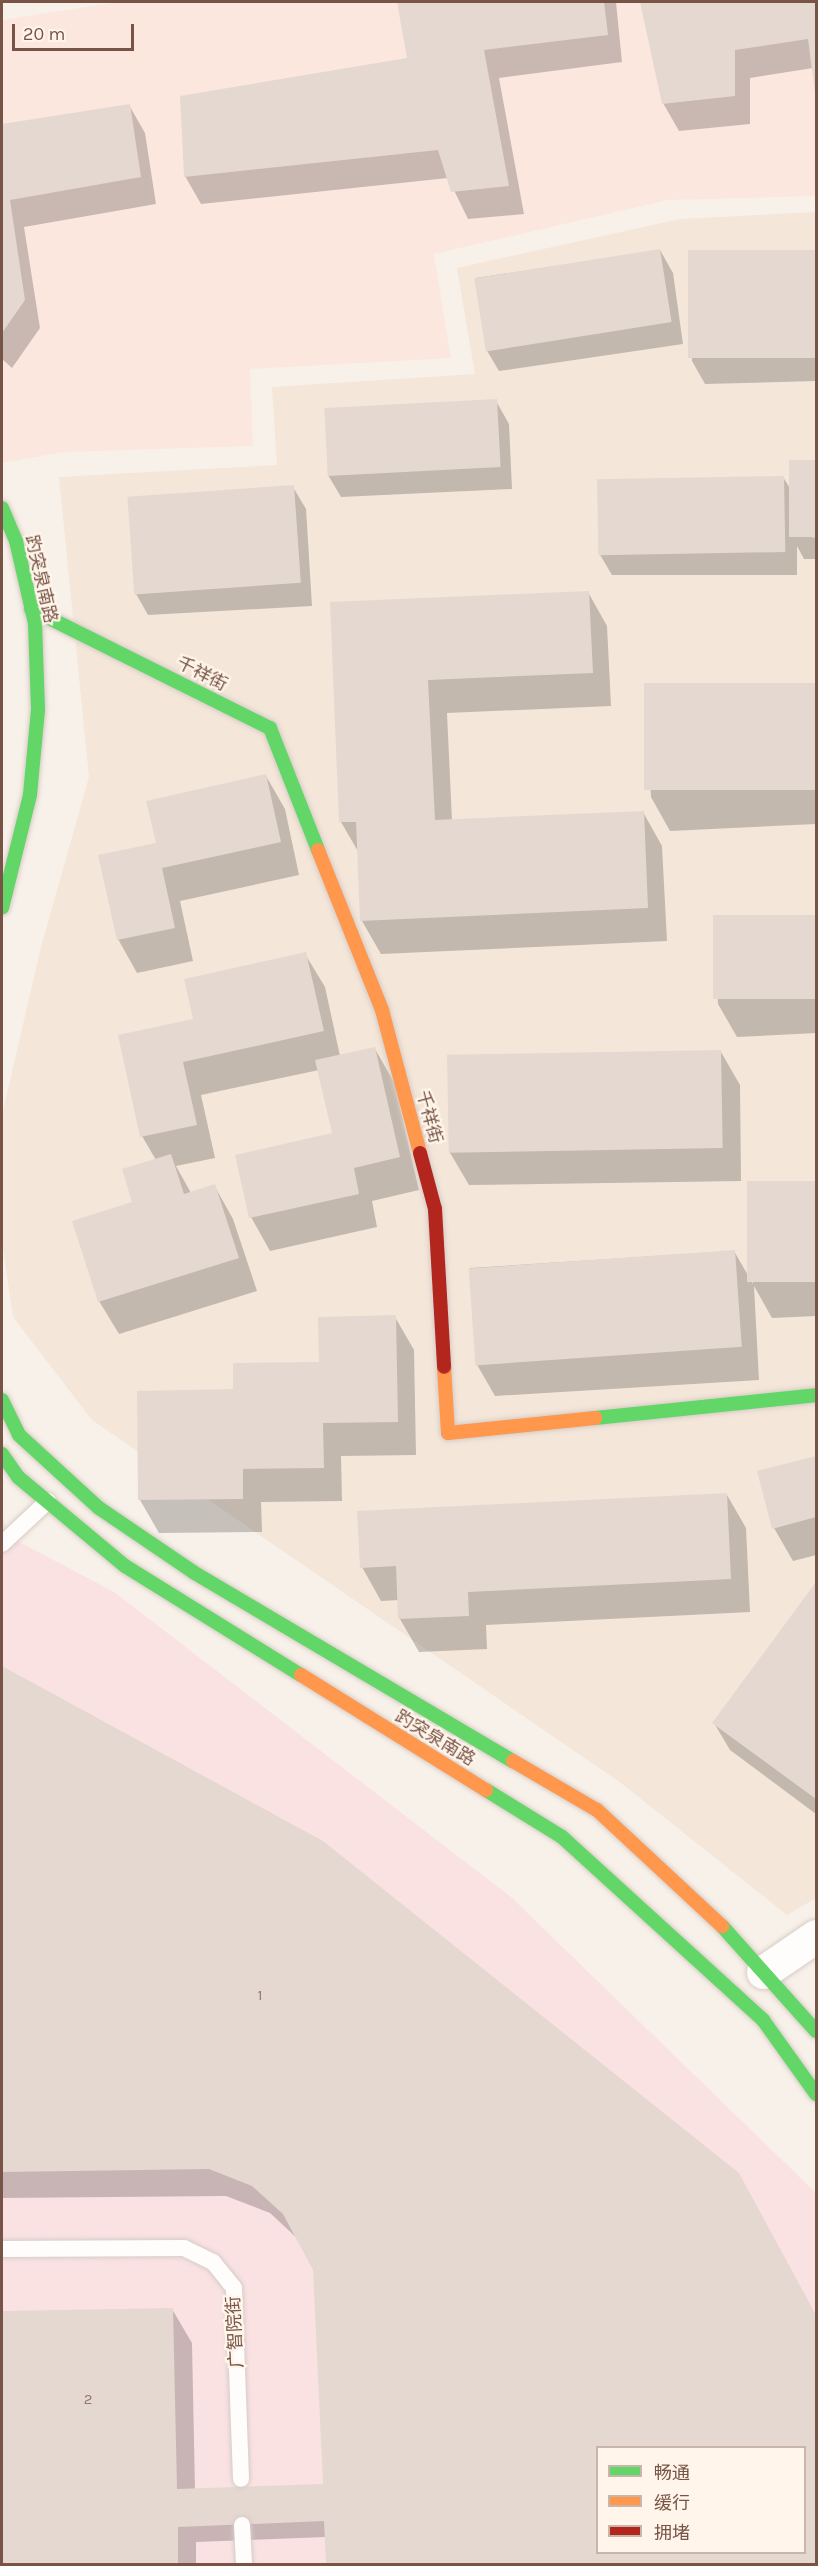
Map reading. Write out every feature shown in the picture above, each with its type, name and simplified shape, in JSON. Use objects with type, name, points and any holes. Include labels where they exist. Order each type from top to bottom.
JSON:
[{"type":"main road","name":"趵突泉南路","points":[[2,508],[16,541],[32,609],[38,710],[30,795],[2,908]]},
{"type":"main road","name":"千祥街","points":[[32,609],[270,728],[382,1010],[435,1209],[448,1433],[816,1395]]},
{"type":"main road","name":"趵突泉南路","points":[[2,1401],[19,1435],[99,1508],[193,1572],[597,1810],[713,1916],[816,2031]]},
{"type":"main road","name":"趵突泉南路","points":[[2,1454],[48,1502],[125,1566],[562,1837],[764,2020],[816,2094]]},
{"type":"street","points":[[764,1972],[816,1936]]},
{"type":"lane","points":[[2,1544],[48,1502]]},
{"type":"lane","name":"广智院街","points":[[2,2249],[184,2248],[213,2262],[234,2288],[241,2479]]},
{"type":"lane","points":[[242,2525],[244,2565]]},
{"type":"shaded area","points":[[118,2],[816,2],[816,196],[668,200],[434,254],[451,358],[250,369],[253,446],[64,452],[2,463],[2,20]]},
{"type":"shaded area","points":[[816,212],[816,1898],[787,1915],[621,1783],[92,1420],[13,1317],[2,1241],[2,1115],[41,947],[89,777],[59,477],[277,465],[272,387],[475,374],[457,268],[680,219]]},
{"type":"shaded area","points":[[2,1516],[12,1538],[114,1592],[511,1897],[816,2193],[816,2564],[2,2564]]},
{"type":"building","points":[[397,2],[604,2],[608,35],[484,50],[509,186],[451,192],[438,150],[184,177],[180,96],[407,58]]},
{"type":"building","points":[[640,2],[816,2],[816,101],[808,39],[735,50],[735,96],[662,104]]},
{"type":"building","points":[[130,104],[141,177],[10,200],[25,300],[2,333],[2,124]]},
{"type":"building","points":[[660,249],[672,322],[486,351],[474,278]]},
{"type":"building","points":[[688,250],[816,250],[816,358],[688,358]]},
{"type":"building","points":[[497,399],[501,467],[328,476],[324,408]]},
{"type":"building","points":[[789,460],[816,460],[816,537],[789,537]]},
{"type":"building","points":[[784,476],[785,552],[598,555],[597,479]]},
{"type":"building","points":[[294,485],[301,583],[134,594],[127,497]]},
{"type":"building","points":[[589,591],[593,673],[428,680],[435,820],[644,811],[648,908],[360,921],[356,822],[339,822],[330,602]]},
{"type":"building","points":[[644,683],[816,683],[816,790],[644,790]]},
{"type":"building","points":[[266,774],[281,842],[162,868],[175,928],[117,940],[98,855],[156,843],[146,801]]},
{"type":"building","points":[[713,915],[816,915],[816,999],[713,999]]},
{"type":"building","points":[[306,952],[324,1031],[183,1062],[197,1125],[140,1137],[118,1035],[193,1019],[184,979]]},
{"type":"building","points":[[375,1047],[400,1157],[354,1168],[359,1194],[249,1218],[235,1155],[332,1133],[315,1060]]},
{"type":"building","points":[[721,1050],[723,1148],[449,1153],[447,1055]]},
{"type":"building","points":[[171,1154],[184,1194],[215,1184],[239,1258],[98,1302],[72,1221],[132,1202],[122,1169]]},
{"type":"building","points":[[747,1181],[816,1181],[816,1282],[747,1282]]},
{"type":"building","points":[[735,1250],[742,1347],[475,1365],[469,1269]]},
{"type":"building","points":[[396,1315],[398,1422],[323,1423],[324,1468],[243,1469],[243,1499],[138,1500],[137,1391],[233,1389],[233,1363],[319,1362],[318,1317]]},
{"type":"building","points":[[816,1456],[816,1517],[772,1529],[757,1471]]},
{"type":"building","points":[[727,1493],[731,1579],[468,1592],[469,1616],[398,1619],[396,1566],[360,1568],[357,1511]]},
{"type":"building","points":[[816,1582],[816,1799],[712,1723]]},
{"type":"building","points":[[2,1666],[323,1841],[739,2173],[816,2315],[816,2564],[326,2564],[324,2521],[178,2527],[178,2564],[2,2564],[2,2311],[173,2308],[177,2489],[323,2484],[313,2270],[283,2214],[252,2186],[209,2169],[2,2172]]},
{"type":"traffic: fast","points":[[2,508],[16,541],[35,623],[38,710],[30,795],[2,908]]},
{"type":"traffic: fast","points":[[31,609],[270,728],[318,850]]},
{"type":"traffic: fast","points":[[595,1418],[816,1395]]},
{"type":"traffic: fast","points":[[2,1400],[19,1435],[99,1508],[193,1572],[513,1761]]},
{"type":"traffic: fast","points":[[2,1454],[18,1477],[125,1566],[301,1675]]},
{"type":"traffic: fast","points":[[486,1790],[562,1837],[763,2020],[816,2094]]},
{"type":"traffic: fast","points":[[722,1926],[816,2031]]},
{"type":"traffic: slow","points":[[318,850],[382,1010],[420,1153]]},
{"type":"traffic: slow","points":[[444,1367],[448,1433],[595,1418]]},
{"type":"traffic: slow","points":[[301,1675],[486,1790]]},
{"type":"traffic: slow","points":[[513,1761],[597,1810],[722,1926]]},
{"type":"traffic: jam","points":[[420,1153],[435,1209],[444,1367]]}]
